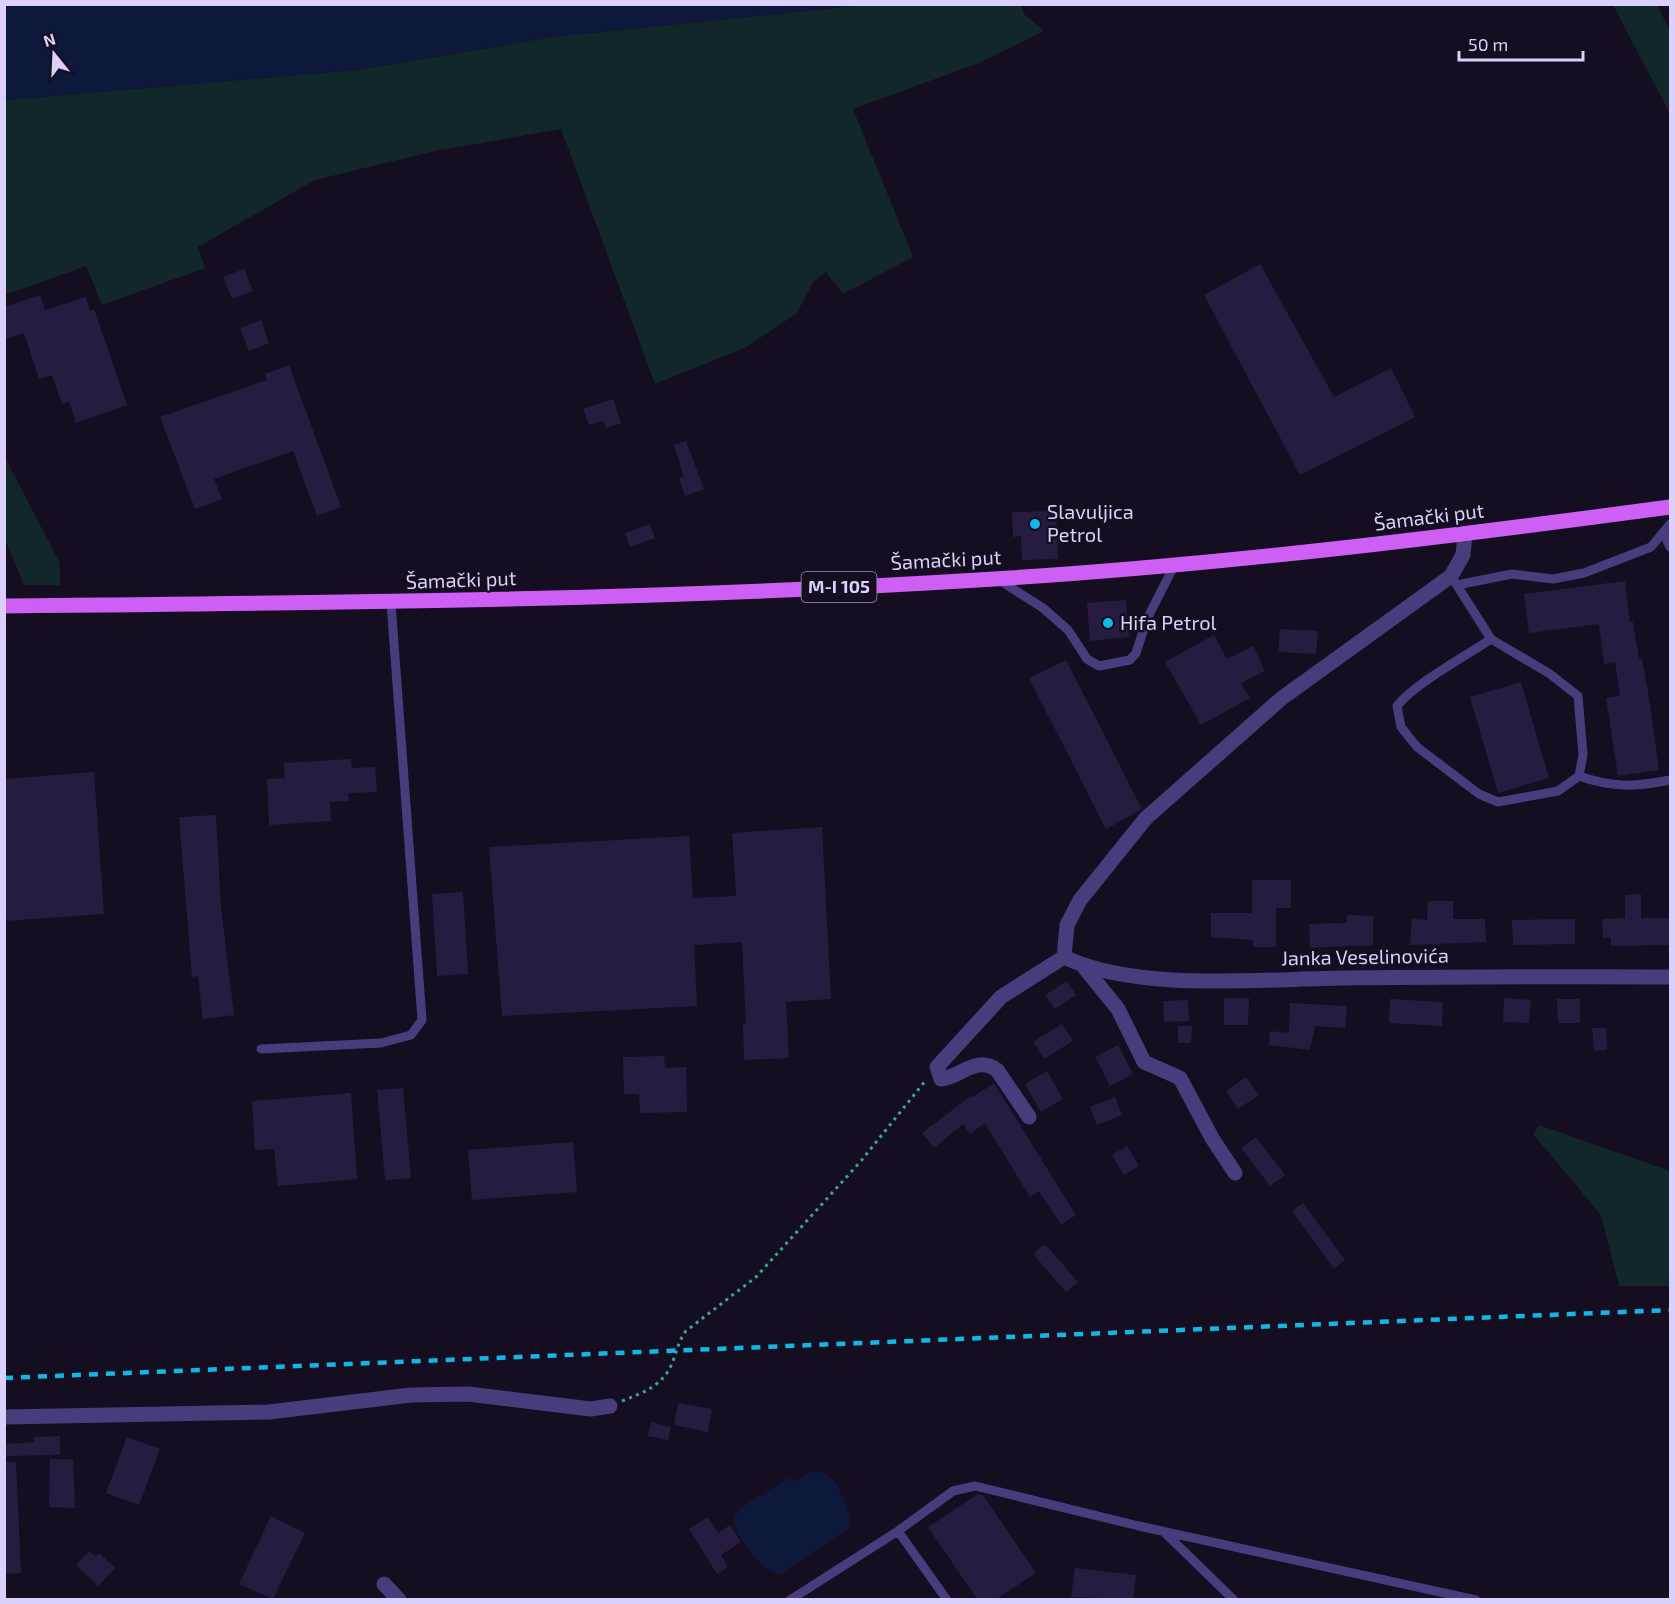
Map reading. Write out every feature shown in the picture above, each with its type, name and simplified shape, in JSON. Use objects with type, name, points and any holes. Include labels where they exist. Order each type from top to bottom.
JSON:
[{"type":"main road","name":"Šamački put","points":[[4,606],[391,603],[677,595],[997,579],[1175,564],[1466,534],[1671,507]]},
{"type":"street","points":[[1029,1117],[997,1070],[991,1065],[970,1066],[941,1080],[937,1067],[1001,997],[1064,957],[1067,925],[1080,900],[1146,818],[1282,698],[1454,580],[1463,555],[1466,534]]},
{"type":"street","name":"Janka Veselinovića","points":[[1064,957],[1084,967],[1161,980],[1671,977]]},
{"type":"street","points":[[1084,967],[1118,1009],[1144,1062],[1180,1078],[1212,1138],[1235,1173]]},
{"type":"street","points":[[4,1417],[269,1412],[411,1395],[468,1394],[591,1409],[610,1406]]},
{"type":"street","points":[[384,1584],[399,1599]]},
{"type":"lane","points":[[1491,639],[1425,684],[1408,692],[1397,706],[1401,727],[1417,747],[1479,794],[1498,802],[1558,791],[1579,776],[1584,756],[1578,696],[1550,674],[1491,639],[1454,580],[1512,574],[1553,579],[1584,573],[1651,547],[1671,524]]},
{"type":"lane","points":[[1664,532],[1671,547]]},
{"type":"lane","points":[[997,579],[1043,608],[1068,630],[1087,659],[1099,666],[1130,660],[1136,653],[1147,619],[1175,564]]},
{"type":"lane","points":[[261,1049],[381,1043],[411,1035],[422,1020],[391,603]]},
{"type":"lane","points":[[1579,776],[1604,785],[1625,787],[1671,780]]},
{"type":"lane","points":[[790,1599],[898,1531],[953,1491],[975,1486],[1161,1530],[1476,1599]]},
{"type":"lane","points":[[1161,1530],[1234,1599]]},
{"type":"lane","points":[[898,1531],[947,1599]]},
{"type":"path","points":[[610,1406],[658,1385],[670,1370],[679,1340],[686,1331],[756,1277],[861,1161],[937,1067]]},
{"type":"green space","points":[[865,5],[1021,5],[1024,14],[1044,31],[979,63],[853,109],[913,257],[843,294],[826,272],[813,282],[797,313],[745,348],[655,384],[561,129],[435,151],[315,180],[198,247],[205,268],[102,305],[86,266],[5,295],[5,100],[356,70],[551,37]]},
{"type":"green space","points":[[1613,5],[1657,5],[1670,31],[1670,114]]},
{"type":"green space","points":[[4,456],[60,563],[60,585],[24,585],[5,540]]},
{"type":"green space","points":[[1539,1125],[1670,1171],[1670,1286],[1619,1286],[1601,1215],[1533,1134]]},
{"type":"water","points":[[5,4],[865,5],[551,37],[356,70],[5,100]]},
{"type":"water","points":[[811,1471],[820,1472],[834,1481],[843,1497],[851,1523],[847,1530],[780,1575],[763,1565],[750,1553],[733,1521],[740,1508],[788,1478],[796,1481]]},
{"type":"building","points":[[1260,264],[1334,397],[1391,368],[1415,417],[1300,475],[1204,295]]},
{"type":"building","points":[[244,269],[253,291],[232,299],[223,277]]},
{"type":"building","points":[[40,295],[45,310],[86,297],[90,311],[94,309],[127,405],[76,423],[69,402],[62,404],[52,375],[39,379],[24,333],[4,340],[4,307]]},
{"type":"building","points":[[261,320],[269,343],[249,351],[240,328]]},
{"type":"building","points":[[289,365],[341,507],[317,516],[293,451],[214,479],[222,499],[195,509],[160,417],[267,380],[265,374]]},
{"type":"building","points":[[613,399],[621,423],[606,428],[603,421],[589,425],[583,409]]},
{"type":"building","points":[[686,441],[704,489],[685,496],[679,478],[684,477],[674,445]]},
{"type":"building","name":"Slavuljica Petrol","points":[[1056,511],[1058,559],[1022,560],[1021,536],[1013,537],[1012,512]]},
{"type":"building","points":[[650,524],[655,538],[630,547],[625,533]]},
{"type":"building","points":[[1625,581],[1630,622],[1633,622],[1639,659],[1642,659],[1648,691],[1659,770],[1618,776],[1606,698],[1620,696],[1615,662],[1604,664],[1599,624],[1529,633],[1524,594]]},
{"type":"building","name":"Hifa Petrol","points":[[1126,600],[1129,637],[1090,641],[1087,603]]},
{"type":"building","points":[[1280,629],[1318,631],[1316,654],[1278,652]]},
{"type":"building","points":[[1214,635],[1227,659],[1253,646],[1265,671],[1241,683],[1250,698],[1201,725],[1165,662]]},
{"type":"building","points":[[1066,660],[1142,809],[1106,829],[1029,678]]},
{"type":"building","points":[[1521,682],[1549,778],[1498,793],[1470,697]]},
{"type":"building","points":[[351,759],[352,768],[375,767],[377,792],[348,793],[349,801],[330,802],[331,821],[269,825],[267,779],[285,778],[284,763]]},
{"type":"building","points":[[94,772],[104,914],[4,921],[4,779]]},
{"type":"building","points":[[216,815],[221,908],[234,1015],[203,1019],[198,976],[192,977],[179,817]]},
{"type":"building","points":[[822,827],[831,999],[786,1002],[789,1058],[744,1060],[743,1024],[746,1024],[742,942],[694,945],[697,1006],[502,1016],[489,847],[689,836],[693,898],[736,896],[732,833]]},
{"type":"building","points":[[1252,880],[1291,880],[1291,908],[1276,908],[1276,947],[1253,947],[1253,940],[1211,937],[1211,913],[1252,913]]},
{"type":"building","points":[[463,892],[468,974],[437,976],[432,894]]},
{"type":"building","points":[[1641,894],[1641,918],[1671,918],[1671,945],[1611,946],[1611,937],[1603,938],[1602,919],[1625,918],[1625,895]]},
{"type":"building","points":[[1428,901],[1453,901],[1453,919],[1485,919],[1486,942],[1410,945],[1412,919],[1427,920]]},
{"type":"building","points":[[1347,915],[1373,916],[1373,945],[1310,948],[1309,924],[1347,923]]},
{"type":"building","points":[[1575,919],[1575,944],[1513,945],[1512,920]]},
{"type":"building","points":[[1067,981],[1076,995],[1055,1009],[1045,995]]},
{"type":"building","points":[[1224,998],[1249,998],[1248,1025],[1224,1025]]},
{"type":"building","points":[[1504,998],[1531,1000],[1529,1023],[1503,1022]]},
{"type":"building","points":[[1390,999],[1443,1002],[1442,1026],[1389,1023]]},
{"type":"building","points":[[1557,999],[1580,999],[1580,1023],[1558,1023]]},
{"type":"building","points":[[1188,1000],[1189,1021],[1164,1022],[1163,1001]]},
{"type":"building","points":[[1290,1003],[1347,1006],[1345,1028],[1315,1026],[1310,1050],[1269,1045],[1270,1031],[1289,1033]]},
{"type":"building","points":[[1062,1024],[1073,1041],[1044,1059],[1033,1042]]},
{"type":"building","points":[[1178,1026],[1192,1026],[1191,1043],[1178,1043]]},
{"type":"building","points":[[1592,1028],[1606,1028],[1607,1050],[1594,1051]]},
{"type":"building","points":[[1118,1045],[1133,1074],[1110,1086],[1095,1057]]},
{"type":"building","points":[[664,1056],[665,1068],[686,1067],[687,1112],[640,1113],[639,1094],[624,1094],[623,1057]]},
{"type":"building","points":[[1047,1071],[1063,1099],[1041,1112],[1025,1084]]},
{"type":"building","points":[[1246,1077],[1259,1095],[1238,1109],[1226,1091]]},
{"type":"building","points":[[994,1083],[1076,1215],[1061,1225],[1039,1191],[1030,1197],[985,1123],[970,1134],[963,1124],[934,1148],[922,1133],[972,1095],[973,1097]]},
{"type":"building","points":[[403,1088],[411,1178],[385,1180],[377,1090]]},
{"type":"building","points":[[351,1093],[357,1179],[278,1186],[274,1149],[255,1150],[252,1101]]},
{"type":"building","points":[[1115,1097],[1122,1115],[1097,1125],[1090,1107]]},
{"type":"building","points":[[1256,1137],[1285,1175],[1270,1186],[1241,1148]]},
{"type":"building","points":[[573,1142],[577,1192],[472,1200],[468,1150]]},
{"type":"building","points":[[1127,1146],[1139,1166],[1124,1175],[1112,1155]]},
{"type":"building","points":[[1303,1203],[1345,1260],[1334,1269],[1292,1211]]},
{"type":"building","points":[[1042,1246],[1047,1246],[1078,1282],[1066,1292],[1033,1254]]},
{"type":"building","points":[[678,1403],[712,1409],[708,1432],[674,1425]]},
{"type":"building","points":[[651,1422],[671,1427],[668,1440],[648,1436]]},
{"type":"building","points":[[60,1436],[60,1455],[4,1456],[4,1444],[34,1442],[34,1437]]},
{"type":"building","points":[[127,1437],[160,1449],[139,1505],[106,1493]]},
{"type":"building","points":[[50,1459],[73,1459],[75,1508],[49,1507]]},
{"type":"building","points":[[4,1462],[16,1462],[21,1573],[4,1574]]},
{"type":"building","points":[[978,1494],[983,1495],[1036,1573],[996,1599],[977,1599],[928,1527]]},
{"type":"building","points":[[271,1516],[305,1533],[273,1599],[239,1584]]},
{"type":"building","points":[[708,1517],[718,1533],[730,1525],[741,1542],[721,1555],[728,1567],[717,1574],[689,1529]]},
{"type":"building","points":[[89,1551],[96,1557],[99,1553],[115,1568],[98,1586],[76,1565]]},
{"type":"building","points":[[1075,1568],[1136,1575],[1133,1599],[1071,1597]]},
{"type":"railway","points":[[4,1378],[1670,1310]]},
{"type":"place","name":"Slavuljica Petrol","points":[[1035,524]]},
{"type":"place","name":"Hifa Petrol","points":[[1108,623]]}]
